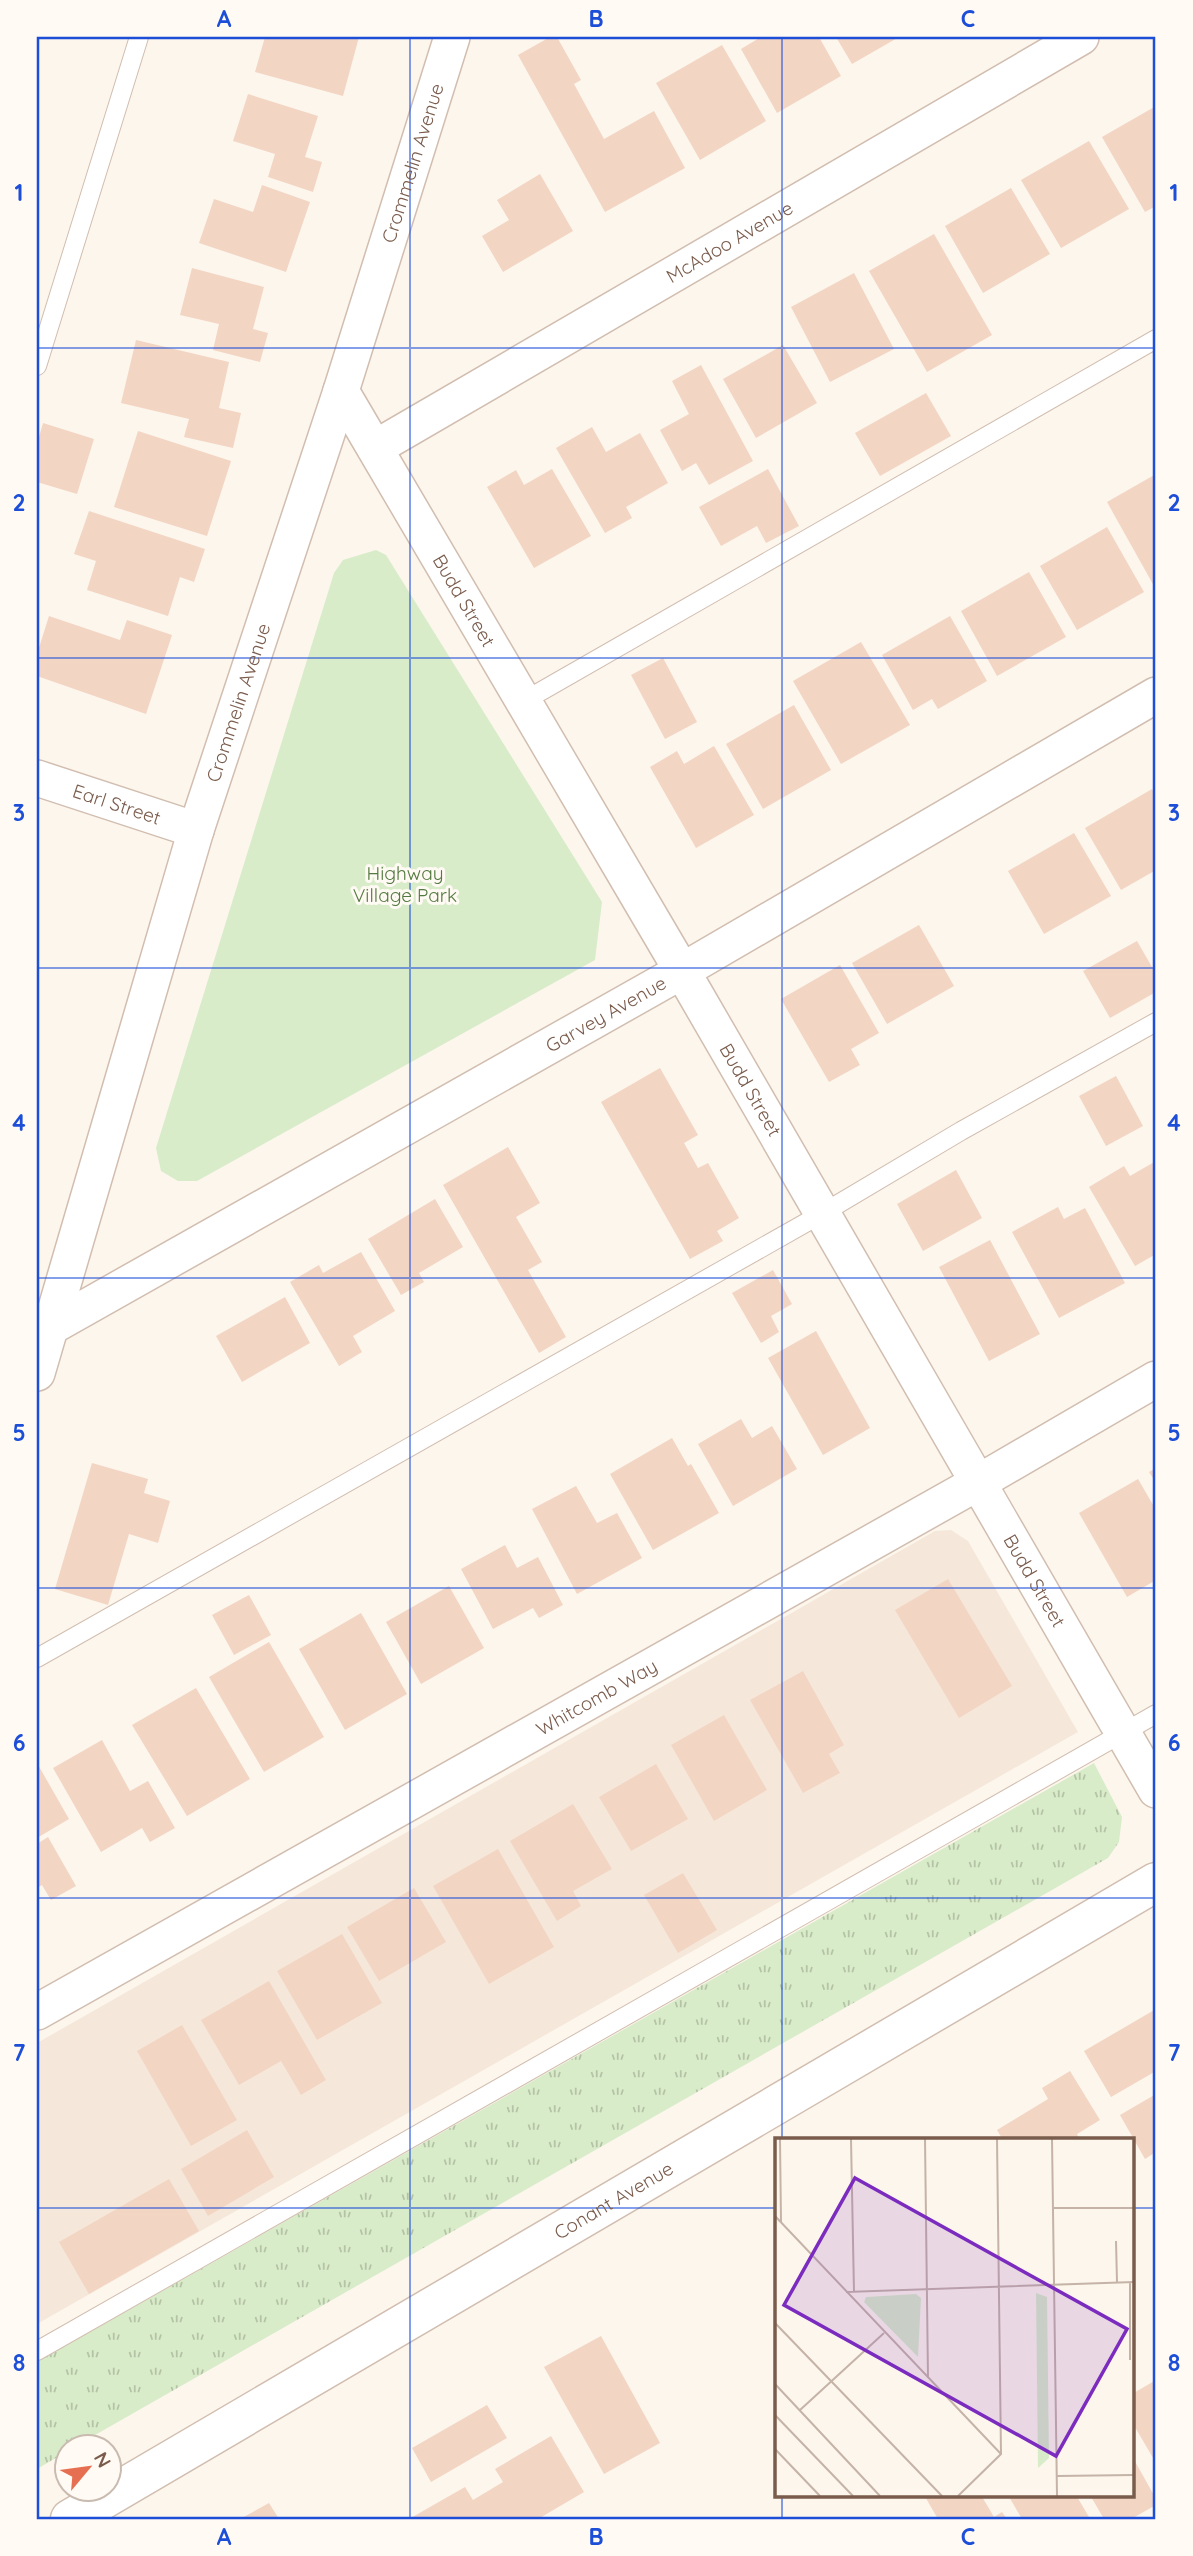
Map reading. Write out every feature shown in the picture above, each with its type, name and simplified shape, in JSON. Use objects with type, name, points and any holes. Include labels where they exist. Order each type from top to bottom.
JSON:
[{"type":"street","name":"McAdoo Avenue","points":[[376,448],[1081,37]]},
{"type":"street","name":"Crommelin Avenue","points":[[37,1373],[196,830],[458,41]]},
{"type":"street","name":"Budd Street","points":[[341,391],[823,1213],[1156,1790]]},
{"type":"street","name":"Garvey Avenue","points":[[51,1327],[682,971],[1156,695]]},
{"type":"street","name":"Earl Street","points":[[37,778],[196,830]]},
{"type":"street","name":"Whitcomb Way","points":[[37,2012],[979,1482],[1156,1379]]},
{"type":"street","name":"Conant Avenue","points":[[70,2519],[1156,1882]]},
{"type":"lane","points":[[37,366],[139,37]]},
{"type":"lane","points":[[524,701],[1156,339]]},
{"type":"lane","points":[[37,1658],[1156,1022]]},
{"type":"lane","points":[[37,2351],[1156,1714]]},
{"type":"shaded area","points":[[951,1530],[968,1541],[1078,1732],[37,2324],[37,2043],[935,1531]]},
{"type":"green space","name":"Highway Village Park","points":[[376,550],[386,555],[602,902],[595,960],[197,1181],[178,1181],[161,1171],[156,1148],[334,573],[343,560]]},
{"type":"green space","points":[[1094,1763],[1122,1817],[1119,1842],[1108,1858],[97,2434],[52,2434],[52,2460],[37,2469],[37,2362]]},
{"type":"building","points":[[265,37],[359,37],[343,96],[255,72]]},
{"type":"building","points":[[550,37],[557,37],[581,80],[574,84],[604,139],[654,111],[685,168],[605,212],[518,55]]},
{"type":"building","points":[[761,37],[819,37],[841,76],[777,113],[741,49]]},
{"type":"building","points":[[836,37],[899,37],[852,64]]},
{"type":"building","points":[[722,45],[766,121],[700,160],[656,83]]},
{"type":"building","points":[[248,94],[318,116],[305,157],[322,162],[313,192],[268,177],[275,154],[233,141]]},
{"type":"building","points":[[1156,106],[1156,206],[1145,212],[1102,137]]},
{"type":"building","points":[[1089,141],[1129,209],[1061,248],[1021,180]]},
{"type":"building","points":[[540,174],[573,231],[503,272],[482,236],[509,220],[497,200]]},
{"type":"building","points":[[262,185],[310,202],[286,272],[199,243],[214,199],[253,212]]},
{"type":"building","points":[[1011,188],[1050,254],[983,293],[945,226]]},
{"type":"building","points":[[934,234],[992,335],[927,372],[869,271]]},
{"type":"building","points":[[192,268],[264,287],[253,329],[268,333],[260,362],[213,350],[219,324],[180,315]]},
{"type":"building","points":[[854,273],[894,349],[830,382],[791,307]]},
{"type":"building","points":[[136,340],[229,362],[219,408],[241,413],[233,448],[184,437],[189,419],[121,403]]},
{"type":"building","points":[[783,345],[817,403],[756,438],[723,379]]},
{"type":"building","points":[[701,365],[753,461],[709,485],[696,463],[682,471],[660,430],[689,414],[672,381]]},
{"type":"building","points":[[926,393],[951,436],[880,476],[855,433]]},
{"type":"building","points":[[43,423],[94,439],[77,494],[37,482],[37,444]]},
{"type":"building","points":[[592,427],[606,452],[640,433],[668,483],[626,507],[632,518],[605,533],[556,448]]},
{"type":"building","points":[[138,431],[231,461],[207,536],[114,507]]},
{"type":"building","points":[[552,469],[591,536],[534,568],[487,487],[516,470],[524,485]]},
{"type":"building","points":[[768,469],[799,526],[766,543],[757,526],[721,546],[699,507]]},
{"type":"building","points":[[1156,474],[1156,585],[1154,586],[1107,502]]},
{"type":"building","points":[[89,511],[205,549],[194,582],[180,577],[168,616],[87,590],[96,561],[74,554]]},
{"type":"building","points":[[1107,527],[1144,592],[1077,630],[1040,566]]},
{"type":"building","points":[[1029,572],[1066,637],[997,676],[961,611]]},
{"type":"building","points":[[49,616],[120,640],[127,620],[172,635],[146,714],[37,676],[37,654]]},
{"type":"building","points":[[950,616],[987,681],[938,709],[932,699],[913,710],[882,655]]},
{"type":"building","points":[[861,642],[910,725],[841,764],[793,681]]},
{"type":"building","points":[[663,658],[697,722],[665,739],[631,675]]},
{"type":"building","points":[[794,705],[831,770],[763,809],[726,744]]},
{"type":"building","points":[[714,746],[754,815],[696,848],[650,767],[677,751],[684,764]]},
{"type":"building","points":[[1152,789],[1156,796],[1156,870],[1121,890],[1085,828]]},
{"type":"building","points":[[1074,833],[1111,896],[1044,934],[1008,871]]},
{"type":"building","points":[[919,925],[954,986],[887,1024],[852,963]]},
{"type":"building","points":[[1137,941],[1156,974],[1156,992],[1110,1018],[1083,971]]},
{"type":"building","points":[[840,965],[879,1033],[851,1049],[860,1065],[829,1082],[781,999]]},
{"type":"building","points":[[660,1068],[698,1135],[684,1143],[698,1168],[708,1163],[739,1218],[717,1231],[723,1241],[690,1259],[601,1102]]},
{"type":"building","points":[[1116,1076],[1143,1126],[1106,1146],[1079,1096]]},
{"type":"building","points":[[508,1147],[540,1203],[516,1217],[542,1262],[528,1270],[566,1337],[539,1353],[443,1185]]},
{"type":"building","points":[[1156,1161],[1156,1254],[1135,1266],[1089,1187],[1124,1166],[1130,1176]]},
{"type":"building","points":[[956,1170],[982,1218],[923,1251],[897,1204]]},
{"type":"building","points":[[435,1199],[463,1247],[419,1273],[424,1282],[401,1295],[368,1239]]},
{"type":"building","points":[[1058,1207],[1064,1219],[1085,1208],[1125,1283],[1059,1318],[1012,1232]]},
{"type":"building","points":[[990,1240],[1040,1334],[989,1361],[939,1267]]},
{"type":"building","points":[[361,1252],[395,1311],[353,1336],[362,1352],[339,1366],[290,1282],[319,1265],[323,1273]]},
{"type":"building","points":[[773,1270],[792,1304],[771,1316],[779,1332],[761,1343],[732,1293]]},
{"type":"building","points":[[285,1297],[310,1343],[242,1382],[216,1336]]},
{"type":"building","points":[[816,1331],[870,1428],[823,1455],[768,1358]]},
{"type":"building","points":[[741,1419],[752,1438],[772,1426],[797,1469],[733,1506],[698,1444]]},
{"type":"building","points":[[672,1438],[688,1466],[691,1464],[719,1513],[653,1550],[610,1474]]},
{"type":"building","points":[[92,1463],[148,1479],[144,1493],[170,1501],[158,1543],[129,1534],[108,1605],[55,1589]]},
{"type":"building","points":[[1156,1468],[1156,1483],[1149,1472]]},
{"type":"building","points":[[1138,1479],[1156,1510],[1156,1580],[1127,1597],[1079,1513]]},
{"type":"building","points":[[576,1486],[597,1523],[617,1513],[642,1558],[577,1594],[532,1509]]},
{"type":"building","points":[[505,1545],[517,1568],[538,1557],[563,1605],[539,1618],[533,1608],[493,1629],[461,1569]]},
{"type":"building","points":[[948,1579],[1012,1686],[959,1718],[895,1610]]},
{"type":"building","points":[[449,1586],[484,1648],[421,1684],[386,1622]]},
{"type":"building","points":[[249,1595],[271,1635],[234,1655],[212,1615]]},
{"type":"building","points":[[361,1613],[407,1694],[345,1730],[299,1649]]},
{"type":"building","points":[[269,1642],[324,1737],[264,1772],[209,1677]]},
{"type":"building","points":[[803,1671],[844,1745],[829,1754],[840,1773],[803,1793],[750,1700]]},
{"type":"building","points":[[196,1688],[250,1779],[187,1816],[132,1725]]},
{"type":"building","points":[[724,1715],[767,1790],[714,1821],[671,1745]]},
{"type":"building","points":[[102,1740],[130,1791],[148,1781],[175,1828],[150,1842],[142,1828],[101,1852],[53,1768]]},
{"type":"building","points":[[37,1763],[69,1819],[37,1838]]},
{"type":"building","points":[[656,1764],[688,1819],[631,1851],[599,1797]]},
{"type":"building","points":[[573,1804],[612,1869],[573,1891],[581,1906],[557,1921],[510,1841]]},
{"type":"building","points":[[48,1837],[76,1886],[51,1900],[42,1885],[37,1888],[37,1844]]},
{"type":"building","points":[[498,1849],[554,1947],[489,1984],[433,1886]]},
{"type":"building","points":[[683,1873],[717,1930],[678,1953],[644,1895]]},
{"type":"building","points":[[414,1888],[446,1942],[379,1981],[347,1927]]},
{"type":"building","points":[[342,1934],[382,2003],[317,2040],[277,1971]]},
{"type":"building","points":[[269,1981],[326,2080],[301,2095],[281,2061],[239,2085],[201,2020]]},
{"type":"building","points":[[1156,2009],[1156,2071],[1111,2097],[1084,2051]]},
{"type":"building","points":[[182,2025],[237,2120],[191,2146],[137,2051]]},
{"type":"building","points":[[1070,2071],[1100,2120],[1077,2134],[1079,2138],[1002,2138],[997,2130],[1048,2099],[1042,2088]]},
{"type":"building","points":[[1156,2094],[1156,2152],[1145,2159],[1120,2115]]},
{"type":"building","points":[[247,2130],[274,2177],[208,2216],[181,2169]]},
{"type":"building","points":[[169,2179],[199,2231],[89,2294],[59,2242]]},
{"type":"building","points":[[601,2336],[660,2443],[604,2474],[544,2367]]},
{"type":"building","points":[[1156,2380],[1156,2463],[1134,2425],[1134,2393]]},
{"type":"building","points":[[487,2405],[507,2438],[431,2482],[412,2448]]},
{"type":"building","points":[[551,2436],[584,2492],[538,2519],[409,2519],[465,2487],[473,2500],[503,2482],[495,2469]]},
{"type":"building","points":[[1134,2460],[1156,2499],[1156,2505],[1131,2519],[1104,2519],[1091,2496],[1134,2496]]},
{"type":"building","points":[[925,2496],[982,2496],[994,2517],[1002,2512],[1007,2519],[938,2519]]},
{"type":"building","points":[[1009,2496],[1077,2496],[1089,2517],[1085,2519],[1022,2519]]},
{"type":"building","points":[[269,2503],[279,2519],[240,2519]]}]
